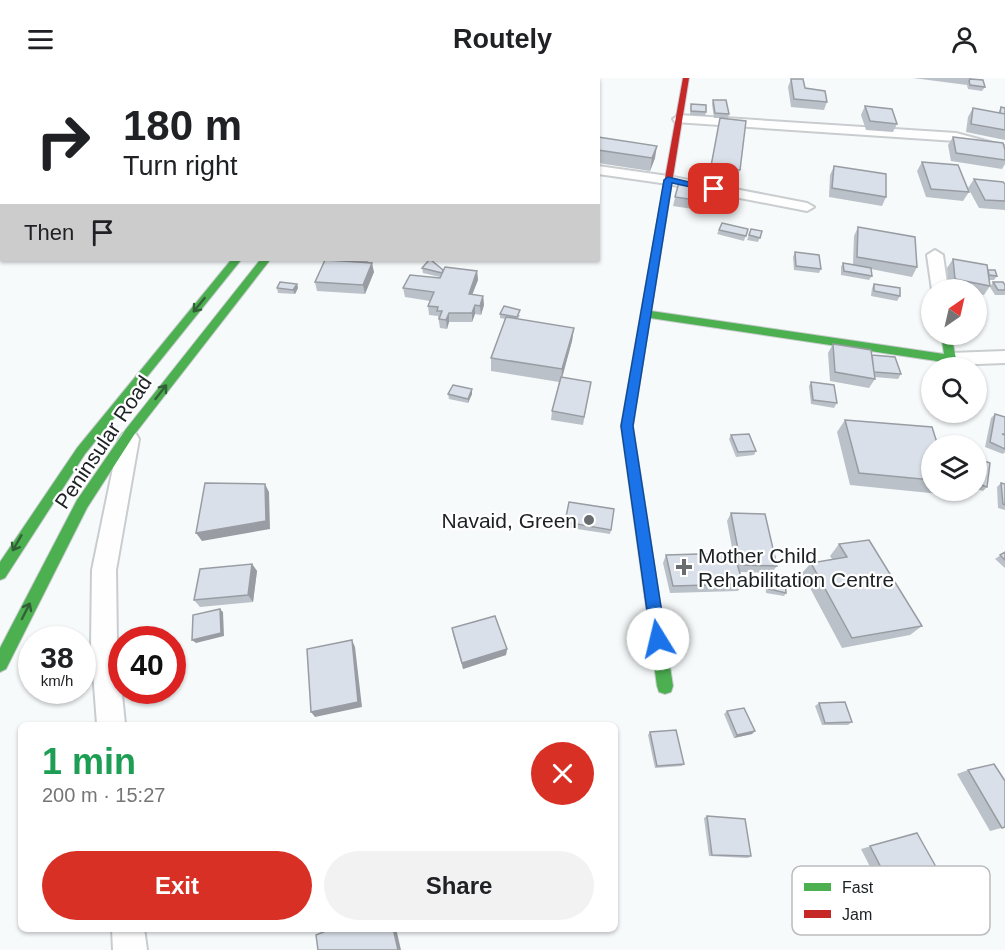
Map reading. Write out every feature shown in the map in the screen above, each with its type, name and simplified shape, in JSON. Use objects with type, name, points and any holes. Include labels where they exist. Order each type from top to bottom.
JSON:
[{"type":"street","points":[[666,686],[627,426],[686,78]]},
{"type":"street","points":[[679,119],[956,137],[1005,150]]},
{"type":"street","points":[[600,170],[668,180],[807,207]]},
{"type":"street","points":[[935,255],[938,279]]},
{"type":"street","name":"Peninsular Road","points":[[0,574],[27,526],[122,399],[235,261]]},
{"type":"street","name":"Peninsular Road","points":[[0,664],[82,504],[130,432],[264,261]]},
{"type":"street","points":[[646,314],[936,357]]},
{"type":"street","points":[[987,358],[1005,357]]},
{"type":"street","points":[[111,722],[104,645],[104,570],[130,432]]},
{"type":"street","points":[[128,932],[130,950]]},
{"type":"building","points":[[791,79],[803,79],[805,88],[825,91],[827,102],[794,99]]},
{"type":"building","points":[[970,79],[983,80],[985,87],[970,85]]},
{"type":"building","points":[[713,100],[726,100],[729,114],[715,113]]},
{"type":"building","points":[[691,104],[706,105],[706,112],[691,111]]},
{"type":"building","points":[[865,106],[892,109],[897,124],[870,121]]},
{"type":"building","points":[[1001,107],[1005,108],[1005,114],[1000,113]]},
{"type":"building","points":[[973,108],[1005,114],[1005,130],[971,124]]},
{"type":"building","points":[[720,118],[746,121],[740,170],[711,166]]},
{"type":"building","points":[[600,137],[657,146],[652,158],[600,150]]},
{"type":"building","points":[[953,137],[1003,143],[1005,160],[956,153]]},
{"type":"building","points":[[922,162],[958,165],[969,192],[931,189]]},
{"type":"building","points":[[834,166],[886,174],[886,197],[832,188]]},
{"type":"building","points":[[974,179],[1003,182],[1005,201],[985,200]]},
{"type":"building","points":[[679,182],[718,188],[715,203],[675,197]]},
{"type":"building","points":[[720,190],[730,192],[729,197],[719,196]]},
{"type":"building","points":[[722,223],[748,229],[746,236],[719,230]]},
{"type":"building","points":[[858,227],[915,237],[917,267],[857,257]]},
{"type":"building","points":[[751,229],[762,231],[760,238],[749,235]]},
{"type":"building","points":[[795,252],[819,255],[821,269],[796,266]]},
{"type":"building","points":[[953,259],[987,265],[990,286],[987,285],[987,279],[955,279]]},
{"type":"building","points":[[325,261],[372,263],[363,285],[315,282]]},
{"type":"building","points":[[428,261],[432,261],[443,270],[442,273],[422,268]]},
{"type":"building","points":[[843,263],[871,268],[872,276],[844,271]]},
{"type":"building","points":[[445,267],[477,271],[469,294],[483,296],[480,306],[475,305],[472,313],[449,313],[446,320],[439,319],[442,311],[437,311],[438,307],[428,306],[434,292],[403,288],[410,275],[440,278]]},
{"type":"building","points":[[988,270],[995,270],[997,276],[989,275]]},
{"type":"building","points":[[280,282],[297,284],[293,290],[277,288]]},
{"type":"building","points":[[993,282],[1003,282],[1005,290],[998,290]]},
{"type":"building","points":[[874,284],[900,288],[900,296],[874,291]]},
{"type":"building","points":[[504,306],[520,310],[517,317],[500,314]]},
{"type":"building","points":[[506,317],[574,328],[562,369],[491,358]]},
{"type":"building","points":[[833,344],[871,350],[875,379],[835,372]]},
{"type":"building","points":[[872,355],[895,357],[901,374],[874,372]]},
{"type":"building","points":[[561,377],[591,382],[584,417],[552,411]]},
{"type":"building","points":[[811,382],[834,385],[837,403],[813,400]]},
{"type":"building","points":[[453,385],[472,389],[468,399],[448,394]]},
{"type":"building","points":[[995,414],[1005,417],[1005,434],[1002,434],[1005,435],[1005,449],[990,442]]},
{"type":"building","points":[[845,420],[932,427],[935,435],[921,435],[921,479],[859,473]]},
{"type":"building","points":[[749,434],[756,451],[738,452],[731,435]]},
{"type":"building","points":[[987,462],[990,463],[987,487]]},
{"type":"building","points":[[205,483],[265,484],[266,521],[196,533]]},
{"type":"building","points":[[1001,483],[1005,484],[1005,505],[1003,504]]},
{"type":"building","name":"Navaid, Green","points":[[569,502],[614,509],[611,530],[565,522]]},
{"type":"building","points":[[731,513],[765,514],[777,566],[741,565]]},
{"type":"building","points":[[869,540],[922,626],[852,638],[811,563],[847,557],[839,544]]},
{"type":"building","points":[[734,553],[743,584],[673,586],[666,555]]},
{"type":"building","points":[[252,564],[248,595],[194,600],[200,569]]},
{"type":"building","points":[[768,573],[785,576],[786,593],[769,589]]},
{"type":"building","points":[[220,609],[221,633],[192,640],[193,615]]},
{"type":"building","points":[[495,616],[507,649],[462,663],[452,628]]},
{"type":"building","points":[[352,640],[358,702],[311,712],[307,649]]},
{"type":"building","points":[[845,702],[852,722],[825,723],[819,703]]},
{"type":"building","points":[[744,708],[755,731],[737,735],[727,711]]},
{"type":"building","points":[[676,730],[684,764],[657,766],[650,732]]},
{"type":"building","points":[[994,764],[1005,781],[1005,827],[1002,828],[968,770]]},
{"type":"building","points":[[707,816],[745,819],[751,856],[712,855]]},
{"type":"building","points":[[917,833],[936,866],[880,866],[870,846]]},
{"type":"building","points":[[323,932],[394,932],[398,950],[318,950],[316,935]]},
{"type":"traffic: fast","points":[[0,574],[81,451],[235,261]]},
{"type":"traffic: fast","points":[[0,664],[82,504],[130,432],[264,261]]},
{"type":"traffic: fast","points":[[648,300],[627,426],[665,686]]},
{"type":"traffic: fast","points":[[646,314],[950,359],[948,345]]},
{"type":"traffic: jam","points":[[648,300],[686,78]]},
{"type":"place","name":"Navaid, Green","points":[[589,520]]},
{"type":"place","name":"Mother Child Rehabilitation Centre","points":[[684,567]]},
{"type":"route","points":[[658,639],[627,426],[668,180],[714,189]]}]
